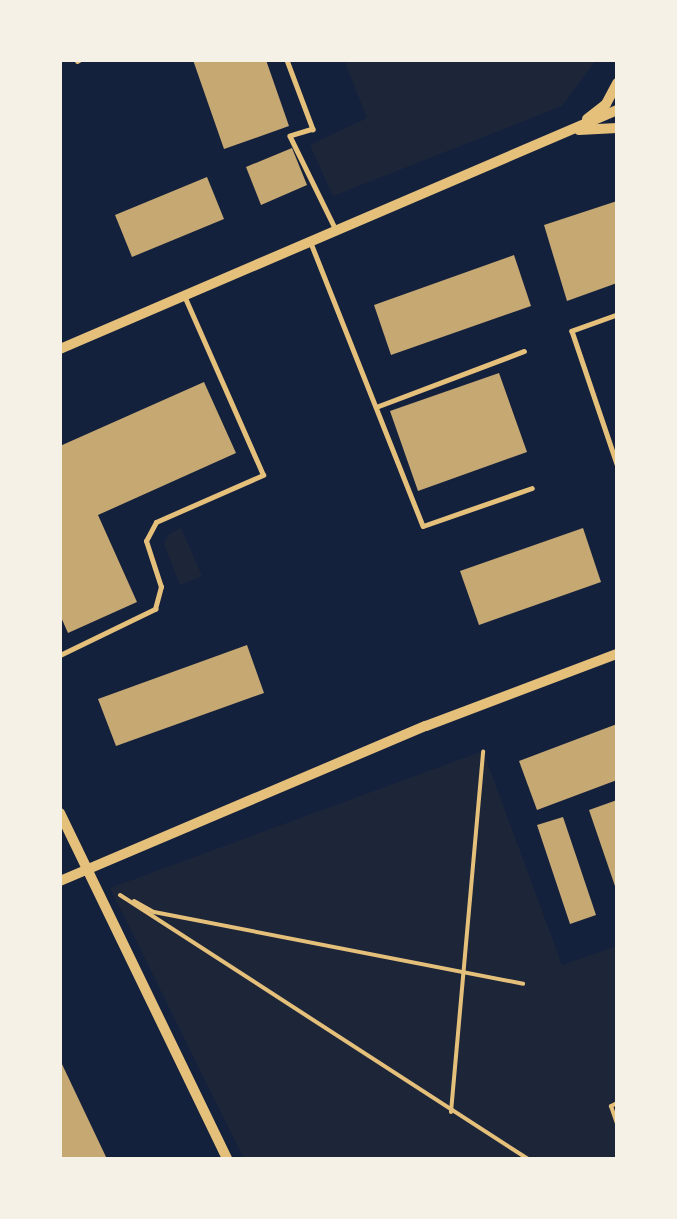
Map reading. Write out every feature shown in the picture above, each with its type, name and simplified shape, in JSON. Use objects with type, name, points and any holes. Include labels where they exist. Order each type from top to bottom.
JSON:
[{"type":"street","points":[[572,130],[606,104],[617,83]]},
{"type":"street","points":[[60,349],[617,110]]},
{"type":"street","points":[[572,130],[617,128]]},
{"type":"street","points":[[60,881],[426,726],[617,654]]},
{"type":"street","points":[[60,813],[85,871],[227,1159]]},
{"type":"lane","points":[[287,60],[313,129],[290,136],[336,230]]},
{"type":"lane","points":[[310,241],[423,526],[532,488]]},
{"type":"lane","points":[[60,655],[155,609],[161,587],[146,541],[156,522],[263,475],[184,295]]},
{"type":"lane","points":[[617,315],[572,331],[617,464]]},
{"type":"lane","points":[[376,407],[524,351]]},
{"type":"path","points":[[452,1112],[466,971],[483,751]]},
{"type":"path","points":[[523,984],[466,971],[154,912],[110,888],[452,1112],[528,1159]]},
{"type":"path","points":[[617,1103],[610,1106],[617,1123]]},
{"type":"shaded area","points":[[344,60],[596,60],[562,106],[333,196],[310,145],[367,118]]},
{"type":"shaded area","points":[[181,528],[202,576],[180,585],[164,544],[169,534]]},
{"type":"shaded area","points":[[483,751],[562,965],[617,946],[617,1159],[244,1159],[110,888]]},
{"type":"building","points":[[193,60],[266,60],[289,126],[224,149]]},
{"type":"building","points":[[292,148],[307,185],[261,205],[246,167]]},
{"type":"building","points":[[207,177],[224,219],[132,257],[115,215]]},
{"type":"building","points":[[617,201],[617,283],[567,301],[544,225]]},
{"type":"building","points":[[514,255],[531,306],[391,355],[374,305]]},
{"type":"building","points":[[499,373],[527,452],[418,491],[390,411]]},
{"type":"building","points":[[204,382],[236,453],[98,515],[137,602],[68,633],[60,615],[60,446]]},
{"type":"building","points":[[583,528],[601,582],[479,625],[460,571]]},
{"type":"building","points":[[247,645],[264,693],[116,746],[98,699]]},
{"type":"building","points":[[617,724],[617,780],[537,810],[519,761]]},
{"type":"building","points":[[617,800],[617,892],[589,810]]},
{"type":"building","points":[[563,817],[596,915],[570,924],[537,825]]},
{"type":"building","points":[[60,1060],[107,1159],[60,1159]]}]
